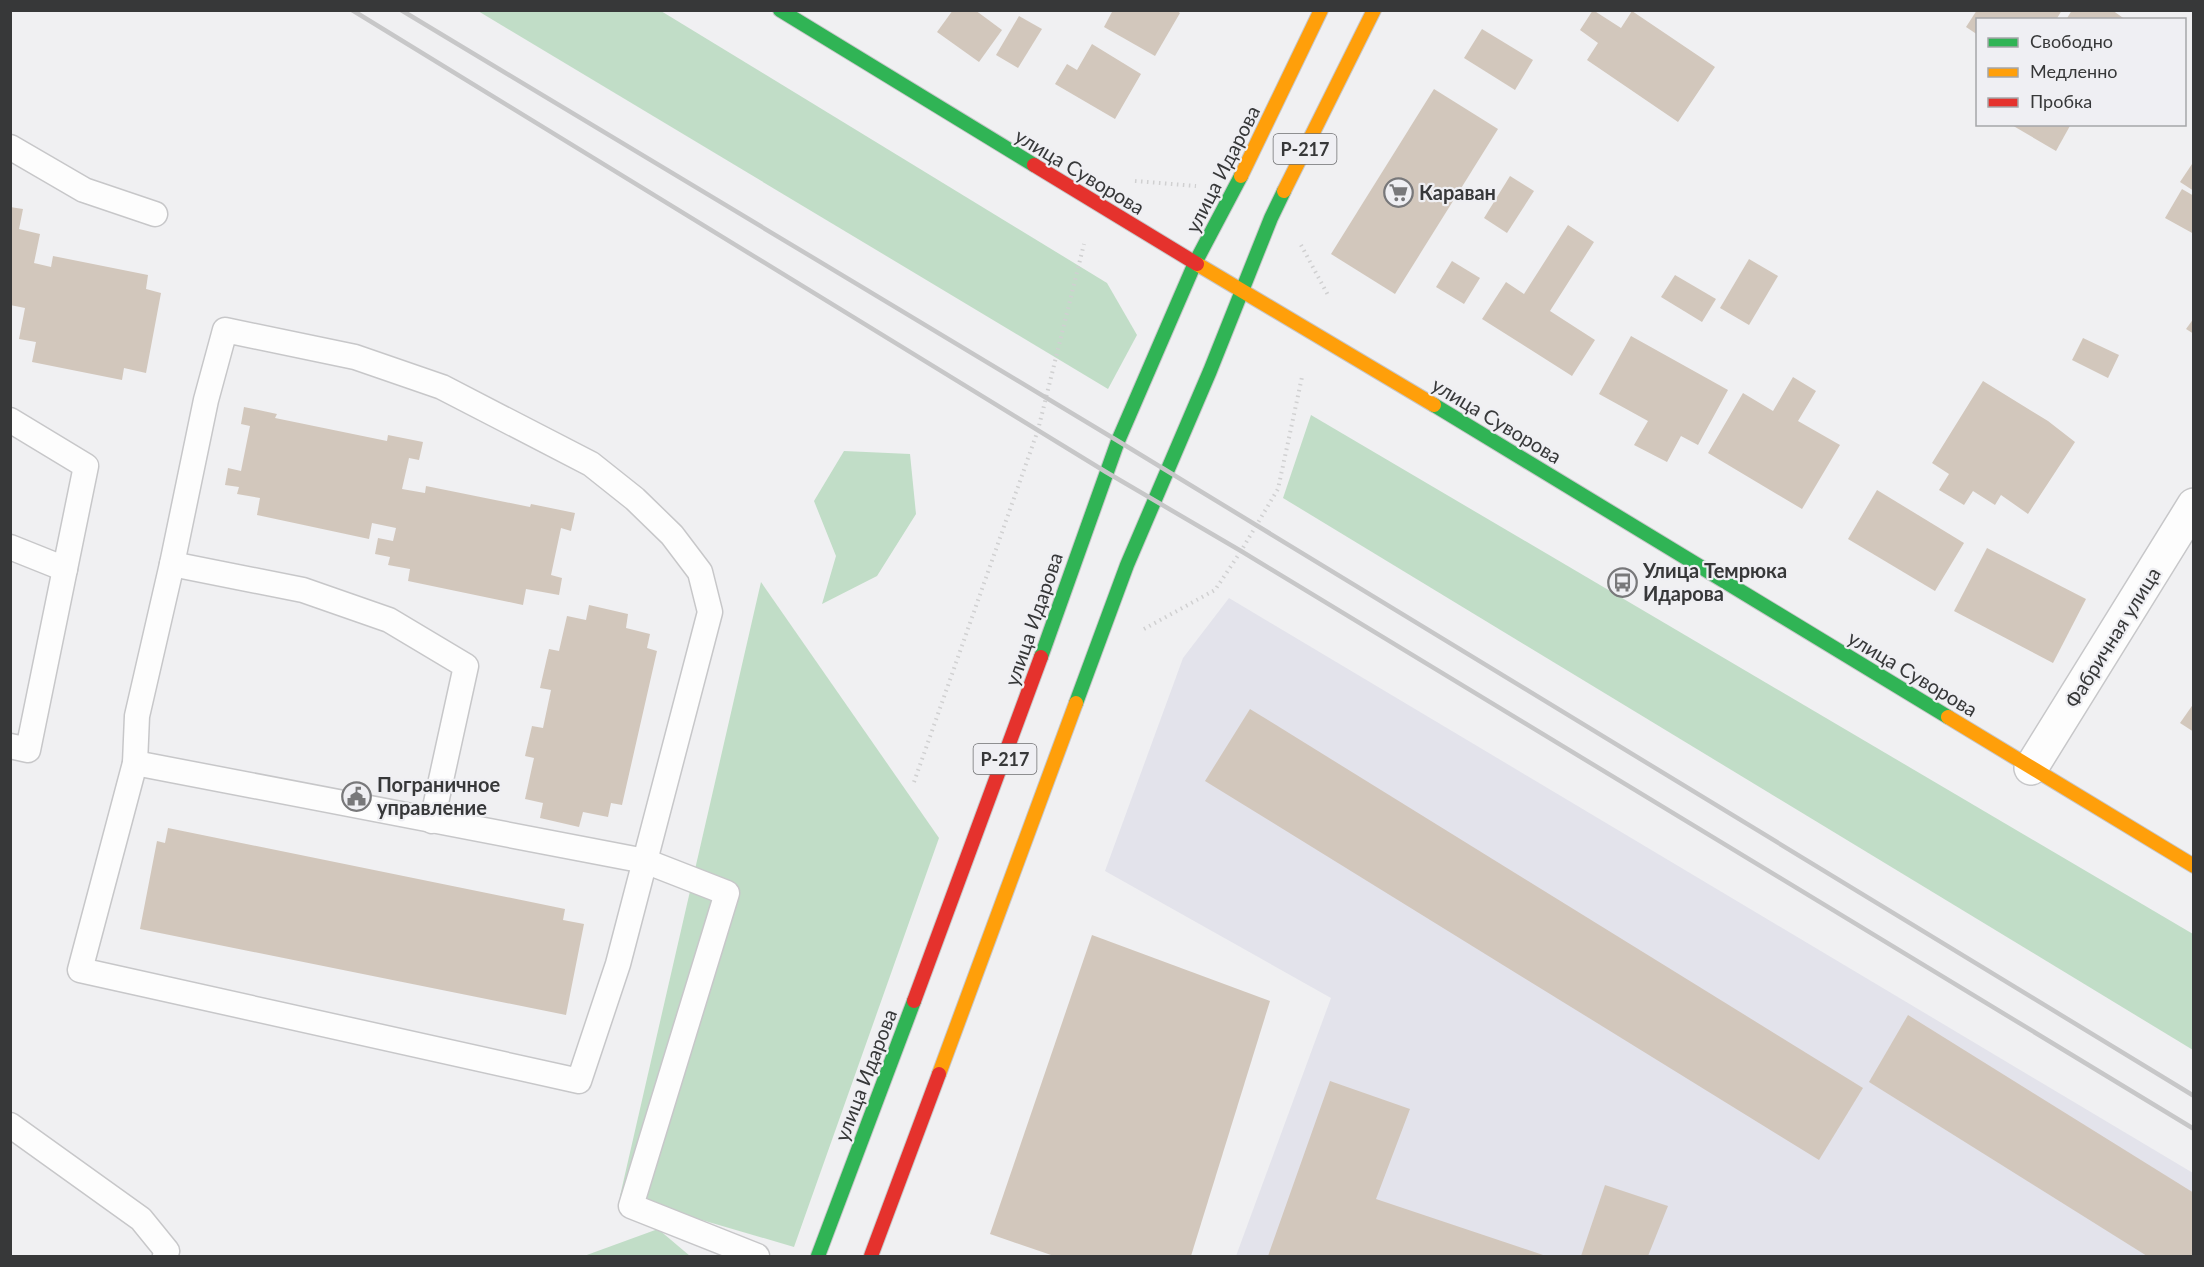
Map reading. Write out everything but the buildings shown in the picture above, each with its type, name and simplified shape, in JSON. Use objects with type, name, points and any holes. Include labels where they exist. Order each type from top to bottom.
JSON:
[{"type":"main road","name":"улица Суворова","points":[[780,10],[2193,866]]},
{"type":"main road","name":"улица Идарова","points":[[818,1257],[1007,754],[1106,472],[1195,263],[1253,156],[1321,10]]},
{"type":"main road","name":"Р-217","points":[[871,1257],[1127,565],[1210,371],[1271,218],[1374,10]]},
{"type":"street","name":"Фабричная улица","points":[[2031,768],[2193,505]]},
{"type":"lane","points":[[10,147],[84,190],[155,214]]},
{"type":"lane","points":[[225,330],[355,357],[442,387],[591,464],[635,499],[672,535],[700,572],[710,612],[618,964],[579,1081],[80,970],[135,763],[137,716],[172,564],[206,400],[225,330]]},
{"type":"lane","points":[[10,420],[86,466],[28,750],[10,746]]},
{"type":"lane","points":[[10,547],[65,569]]},
{"type":"lane","points":[[172,564],[303,590],[389,620],[466,666],[432,821]]},
{"type":"lane","points":[[135,763],[645,861],[728,893],[631,1206],[756,1257]]},
{"type":"lane","points":[[10,1125],[141,1219],[167,1251],[165,1257]]},
{"type":"path","points":[[1129,180],[1206,187]]},
{"type":"path","points":[[1297,238],[1330,298]]},
{"type":"path","points":[[914,782],[1038,430],[1084,244]]},
{"type":"path","points":[[1138,632],[1215,590],[1241,551],[1278,489],[1302,377]]},
{"type":"shaded area","points":[[1229,598],[2193,1173],[2193,1256],[1236,1256],[1331,998],[1105,871],[1183,658]]},
{"type":"green space","points":[[478,11],[661,11],[1107,283],[1137,335],[1108,389]]},
{"type":"green space","points":[[1311,415],[2193,934],[2193,1050],[1283,498]]},
{"type":"green space","points":[[844,451],[910,454],[916,514],[877,576],[822,604],[836,556],[814,501]]},
{"type":"green space","points":[[761,582],[939,838],[794,1247],[620,1196]]},
{"type":"green space","points":[[658,1229],[690,1256],[584,1256]]},
{"type":"railway","points":[[352,10],[1106,472],[1241,551],[2194,1129]]},
{"type":"railway","points":[[401,10],[1118,441],[2194,1096]]},
{"type":"traffic: fast","points":[[780,10],[1034,165]]},
{"type":"traffic: fast","points":[[1041,657],[1118,441],[1195,263],[1241,176]]},
{"type":"traffic: fast","points":[[1076,703],[1127,565],[1284,191]]},
{"type":"traffic: fast","points":[[1434,405],[1948,717]]},
{"type":"traffic: fast","points":[[818,1256],[914,1001]]},
{"type":"traffic: slow","points":[[1241,176],[1321,10]]},
{"type":"traffic: slow","points":[[1284,191],[1374,10]]},
{"type":"traffic: slow","points":[[1197,264],[1434,405]]},
{"type":"traffic: slow","points":[[939,1074],[1076,703]]},
{"type":"traffic: slow","points":[[1948,717],[2194,866]]},
{"type":"traffic: jam","points":[[1034,165],[1197,264]]},
{"type":"traffic: jam","points":[[914,1001],[1041,657]]},
{"type":"traffic: jam","points":[[871,1256],[939,1074]]},
{"type":"place","name":"Караван","points":[[1398,192]]},
{"type":"place","name":"Улица Темрюка Идарова","points":[[1622,582]]},
{"type":"place","name":"Пограничное управление","points":[[356,796]]}]
